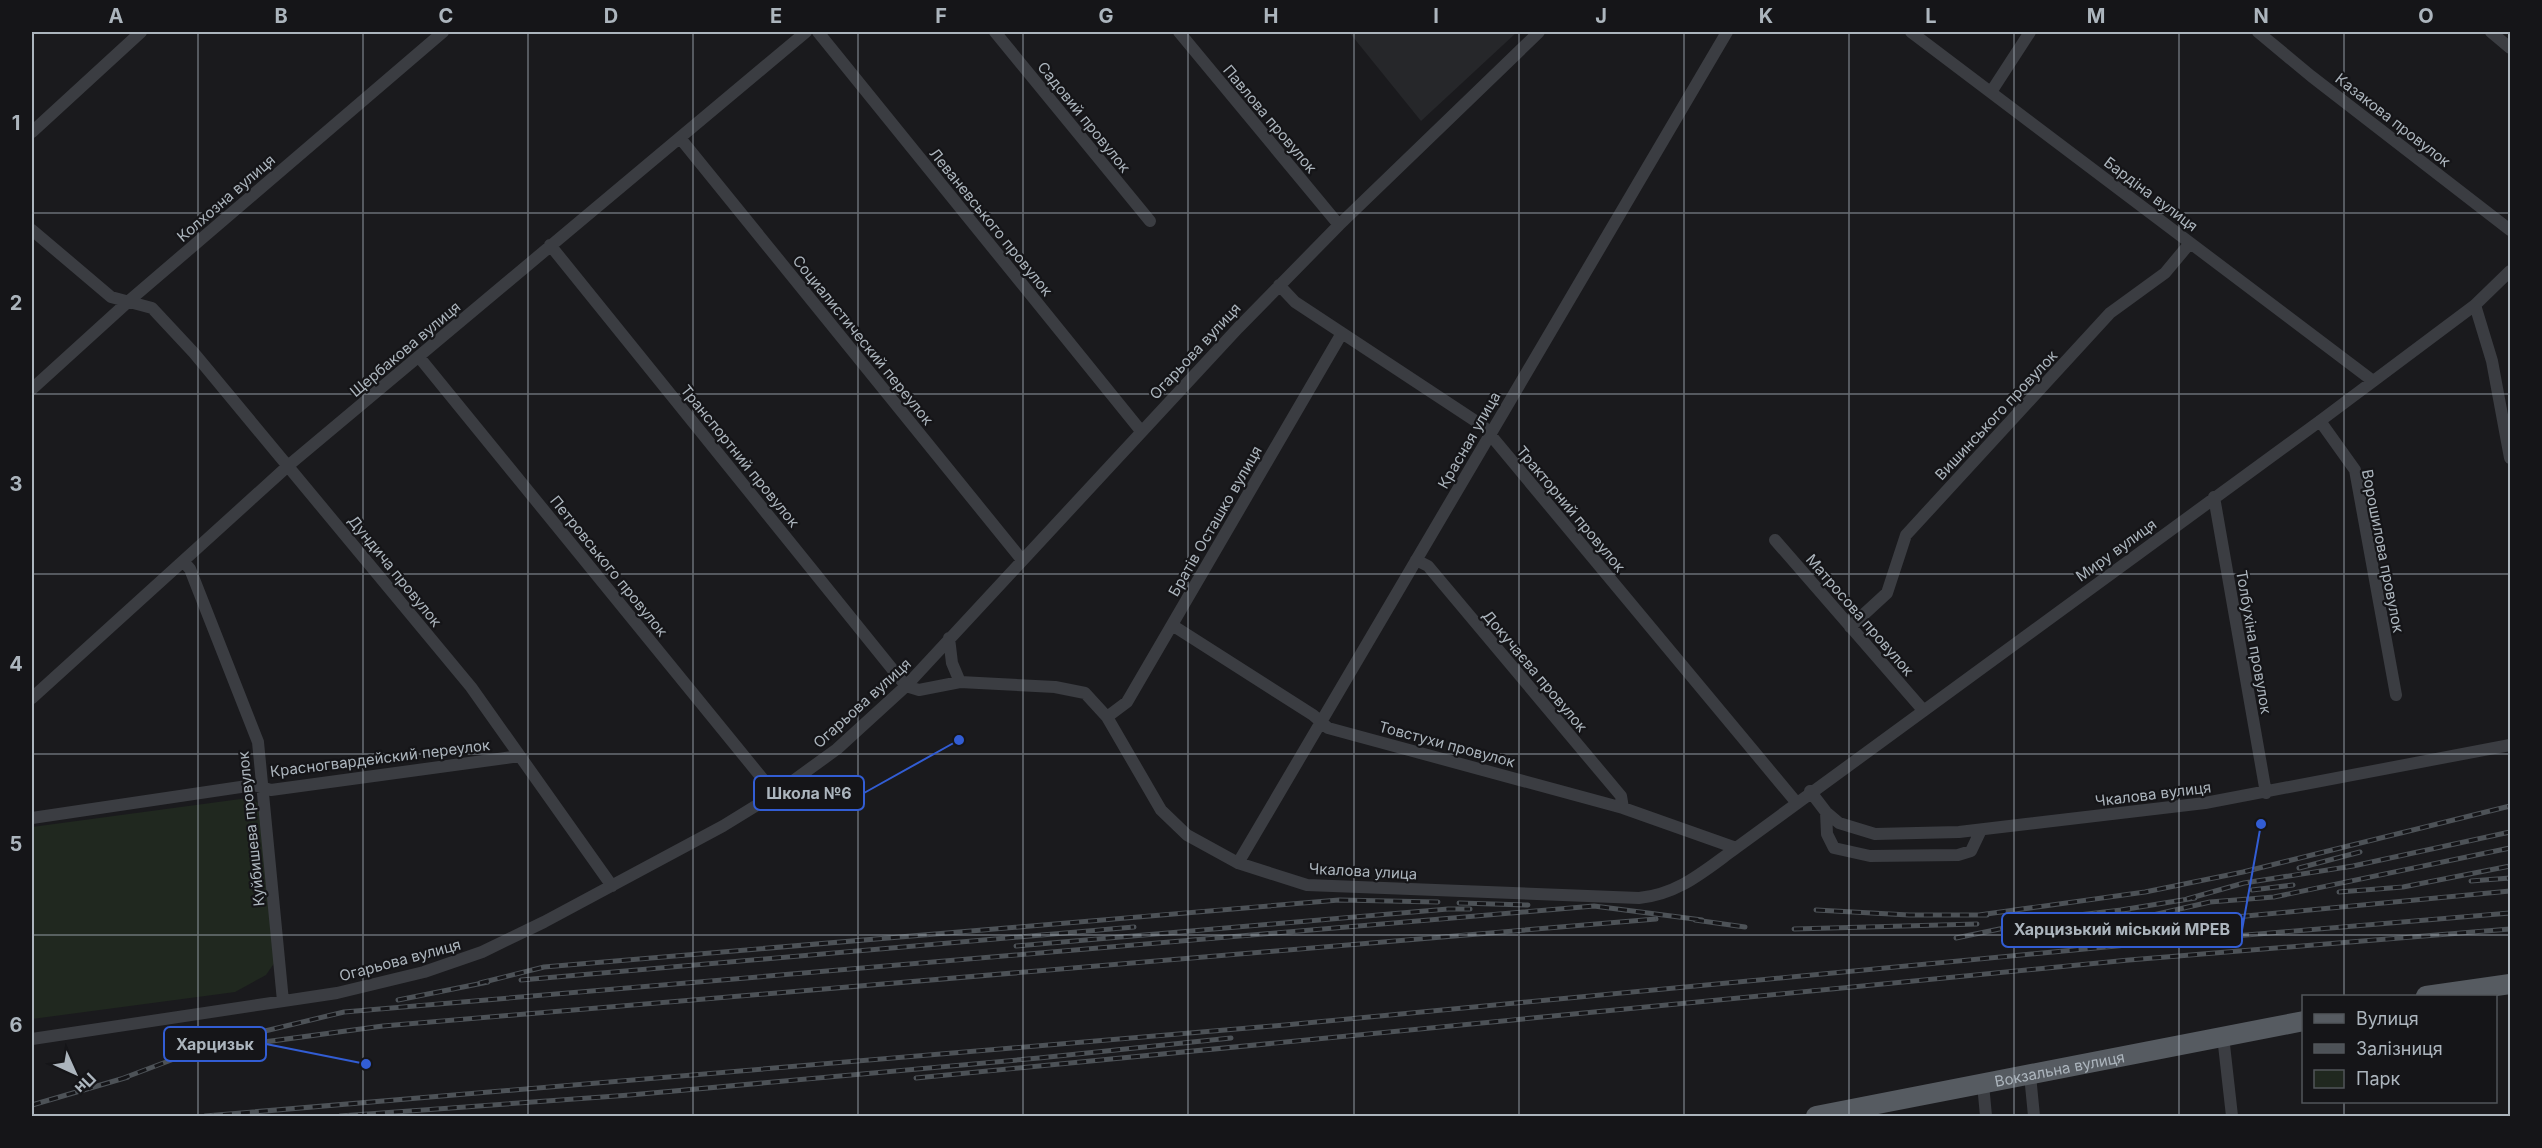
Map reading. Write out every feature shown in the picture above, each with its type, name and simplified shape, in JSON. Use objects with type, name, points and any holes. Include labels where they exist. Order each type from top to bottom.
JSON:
[{"type":"main road","points":[[2433,995],[2511,984]]},
{"type":"main road","name":"Вокзальна вулиця","points":[[1816,1116],[2302,1021]]},
{"type":"street","points":[[32,132],[141,32]]},
{"type":"street","name":"Колхозна вулиця","points":[[32,389],[130,300],[443,32]]},
{"type":"street","name":"Щербакова вулиця","points":[[32,698],[289,465],[806,32]]},
{"type":"street","name":"Леваневського провулок","points":[[818,32],[1141,432]]},
{"type":"street","name":"Садовий провулок","points":[[995,32],[1150,221]]},
{"type":"street","name":"Павлова провулок","points":[[1179,32],[1339,225]]},
{"type":"street","name":"Огарьова вулиця","points":[[32,1039],[337,993],[424,972],[482,952],[612,886],[723,826],[775,794],[837,749],[906,686],[1279,285],[1539,32]]},
{"type":"street","name":"Красная улица","points":[[1238,863],[1727,32]]},
{"type":"street","name":"Бардіна вулиця","points":[[1911,32],[2373,381]]},
{"type":"street","points":[[1990,92],[2030,32]]},
{"type":"street","name":"Казакова провулок","points":[[2258,32],[2311,76],[2511,230]]},
{"type":"street","points":[[2491,32],[2511,48]]},
{"type":"street","name":"Социалистический переулок","points":[[680,138],[1022,560]]},
{"type":"street","name":"Дундича провулок","points":[[32,230],[111,297],[130,300],[152,308],[194,353],[471,687],[612,886]]},
{"type":"street","name":"Вишинського провулок","points":[[1850,627],[1887,593],[1906,536],[2110,313],[2165,273],[2190,243]]},
{"type":"street","name":"Транспортний провулок","points":[[550,245],[906,686]]},
{"type":"street","name":"Миру вулиця","points":[[1736,848],[2320,421],[2475,305],[2511,271]]},
{"type":"street","name":"Тракторний провулок","points":[[1279,285],[1295,302],[1483,426],[1796,802]]},
{"type":"street","points":[[2475,305],[2492,361],[2511,458]]},
{"type":"street","name":"Братів Осташко вулиця","points":[[1107,717],[1127,702],[1342,333]]},
{"type":"street","name":"Петровського провулок","points":[[419,357],[775,794]]},
{"type":"street","name":"Ворошилова провулок","points":[[2320,421],[2355,470],[2396,695]]},
{"type":"street","name":"Толбухіна провулок","points":[[2214,497],[2265,793]]},
{"type":"street","name":"Матросова провулок","points":[[1775,540],[1923,710]]},
{"type":"street","name":"Докучаєва провулок","points":[[1416,560],[1428,566],[1621,796],[1623,807]]},
{"type":"street","name":"Куйбишева провулок","points":[[183,561],[190,569],[258,742],[283,1001]]},
{"type":"street","name":"Товстухи провулок","points":[[1172,625],[1328,728],[1623,807],[1736,848]]},
{"type":"street","points":[[949,638],[952,663],[960,682]]},
{"type":"street","name":"Чкалова улица","points":[[906,686],[919,690],[960,682],[1055,687],[1085,693],[1107,717],[1161,810],[1187,835],[1238,863],[1307,885],[1638,898],[1674,891],[1736,848]]},
{"type":"street","name":"Чкалова вулиця","points":[[1810,792],[1826,812],[1839,823],[1875,834],[1981,830],[2205,803],[2511,745]]},
{"type":"street","name":"Красногвардейский переулок","points":[[32,818],[254,785],[271,790],[520,756]]},
{"type":"street","points":[[1826,812],[1827,834],[1834,849],[1870,856],[1958,855],[1971,851],[1981,830]]},
{"type":"street","points":[[2223,1036],[2232,1116]]},
{"type":"street","points":[[2030,1075],[2034,1116]]},
{"type":"street","points":[[1983,1084],[1986,1116]]},
{"type":"shaded area","points":[[1349,32],[1517,32],[1421,121]]},
{"type":"green space","points":[[248,798],[258,803],[275,962],[266,975],[235,992],[32,1019],[32,827]]},
{"type":"railway","points":[[1979,915],[2145,892],[2243,872],[2510,806]]},
{"type":"railway","points":[[2187,899],[2244,883],[2353,866],[2510,832]]},
{"type":"railway","points":[[2096,928],[2210,902],[2274,897],[2510,848]]},
{"type":"railway","points":[[2299,868],[2360,852]]},
{"type":"railway","points":[[2339,892],[2403,887],[2510,866]]},
{"type":"railway","points":[[2471,881],[2510,878]]},
{"type":"railway","points":[[2252,890],[2293,885]]},
{"type":"railway","points":[[2151,925],[2510,891]]},
{"type":"railway","points":[[2121,910],[2195,898]]},
{"type":"railway","points":[[480,983],[544,967],[1339,900],[1438,902]]},
{"type":"railway","points":[[1459,903],[1528,905]]},
{"type":"railway","points":[[121,1079],[219,1042],[344,1012],[1594,906],[1702,920]]},
{"type":"railway","points":[[1016,946],[1470,909]]},
{"type":"railway","points":[[2070,916],[2130,909]]},
{"type":"railway","points":[[1816,910],[1909,915],[1987,915]]},
{"type":"railway","points":[[205,1116],[1285,1025],[2127,945],[2510,913]]},
{"type":"railway","points":[[2026,916],[2077,915]]},
{"type":"railway","points":[[205,1055],[242,1045],[383,1026],[1656,919]]},
{"type":"railway","points":[[1695,920],[1745,927]]},
{"type":"railway","points":[[1956,938],[2038,921]]},
{"type":"railway","points":[[1794,929],[1977,924]]},
{"type":"railway","points":[[521,980],[1134,927]]},
{"type":"railway","points":[[916,1078],[2129,960],[2510,929]]},
{"type":"railway","points":[[398,1000],[488,982]]},
{"type":"railway","points":[[340,1116],[630,1095],[1231,1038]]},
{"type":"railway","points":[[224,1056],[248,1054]]},
{"type":"railway","points":[[32,1105],[128,1077]]},
{"type":"place","name":"Школа №6","points":[[959,740]]},
{"type":"place","name":"Харцизький міський МРЕВ","points":[[2261,824]]},
{"type":"place","name":"Харцизьк","points":[[366,1064]]}]
